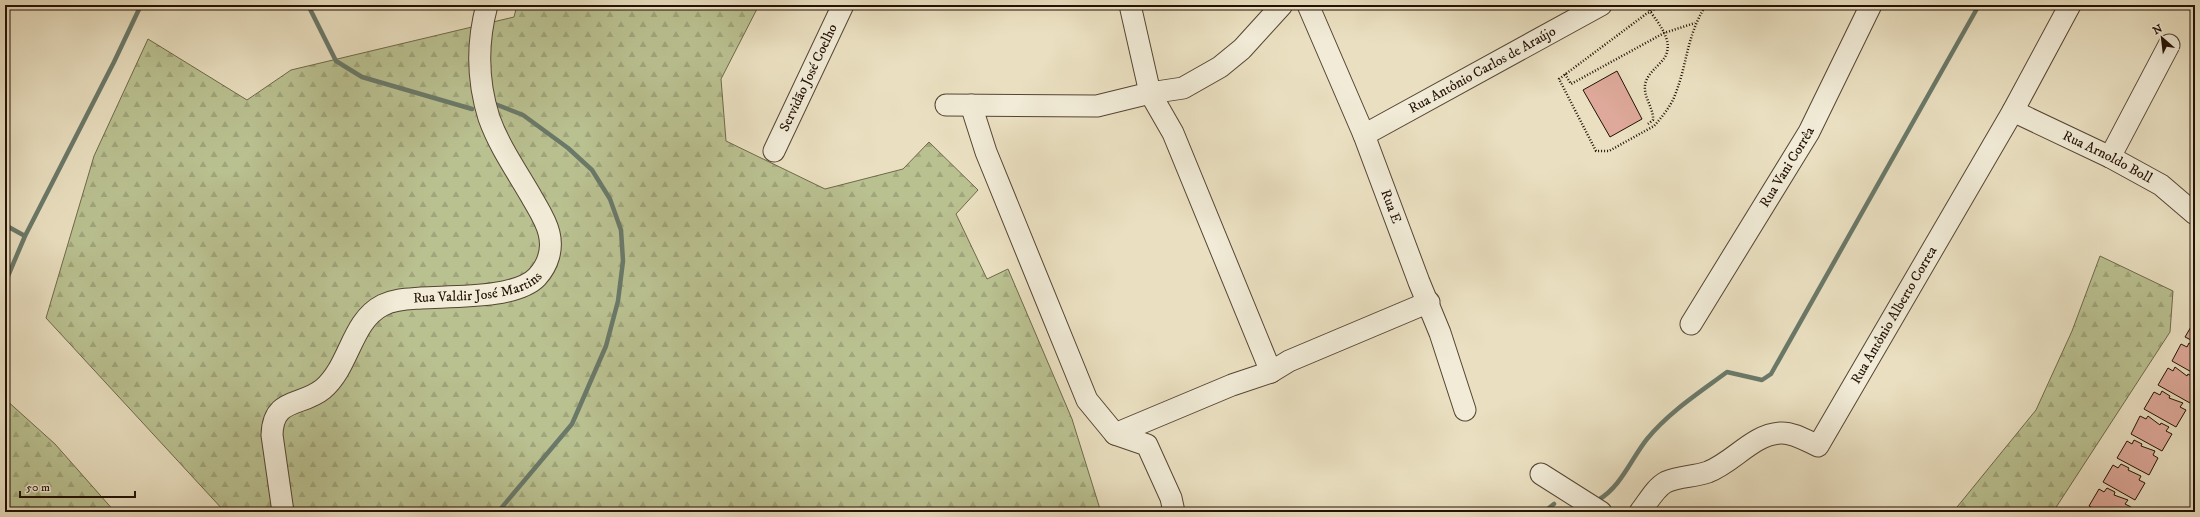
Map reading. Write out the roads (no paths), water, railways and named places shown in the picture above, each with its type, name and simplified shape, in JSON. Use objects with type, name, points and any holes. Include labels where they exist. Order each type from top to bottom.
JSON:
[{"type":"street","name":"Rua Valdir José Martins","points":[[282,512],[272,436],[272,424],[276,415],[280,409],[318,393],[328,384],[340,369],[359,330],[371,314],[383,305],[400,299],[502,293],[536,278],[547,264],[550,248],[549,233],[534,202],[499,142],[483,92],[479,66],[480,44],[487,5]]},
{"type":"street","name":"Servidão José Coelho","points":[[774,151],[843,5]]},
{"type":"street","points":[[1130,5],[1150,93],[1174,133],[1271,372]]},
{"type":"street","points":[[946,105],[1097,106],[1150,93],[1183,88],[1220,67],[1242,49],[1282,5]]},
{"type":"street","name":"Rua E","points":[[1308,5],[1364,135],[1419,282],[1429,302],[1466,410]]},
{"type":"street","name":"Rua Antônio Carlos de Araújo","points":[[1364,135],[1601,5]]},
{"type":"street","name":"Rua Vani Corrêa","points":[[1691,324],[1809,132],[1871,5]]},
{"type":"street","name":"Rua Antônio Alberto Correa","points":[[1640,512],[1656,490],[1665,483],[1708,472],[1727,462],[1755,441],[1770,435],[1782,433],[1818,446],[2013,111],[2070,5]]},
{"type":"street","points":[[2110,157],[2169,45]]},
{"type":"street","points":[[971,105],[986,152],[1087,400],[1115,434],[1147,445],[1171,498],[1174,512]]},
{"type":"street","name":"Rua Arnoldo Boll","points":[[2013,111],[2110,157],[2161,185],[2195,214]]},
{"type":"street","points":[[1115,434],[1232,385],[1271,372],[1289,361],[1429,302]]},
{"type":"street","points":[[1541,474],[1601,512]]},
{"type":"waterway","points":[[25,236],[114,62],[141,5]]},
{"type":"waterway","points":[[308,5],[336,61],[362,77],[472,109]]},
{"type":"waterway","points":[[1598,500],[1613,488],[1641,447],[1656,429],[1675,411],[1706,387],[1727,372],[1762,380],[1771,374],[1979,5]]},
{"type":"waterway","points":[[495,104],[523,115],[568,148],[592,170],[610,199],[621,230],[623,261],[618,301],[606,346],[572,424],[498,512]]},
{"type":"waterway","points":[[5,225],[25,236],[5,283]]},
{"type":"waterway","points":[[1544,512],[1554,504]]}]
